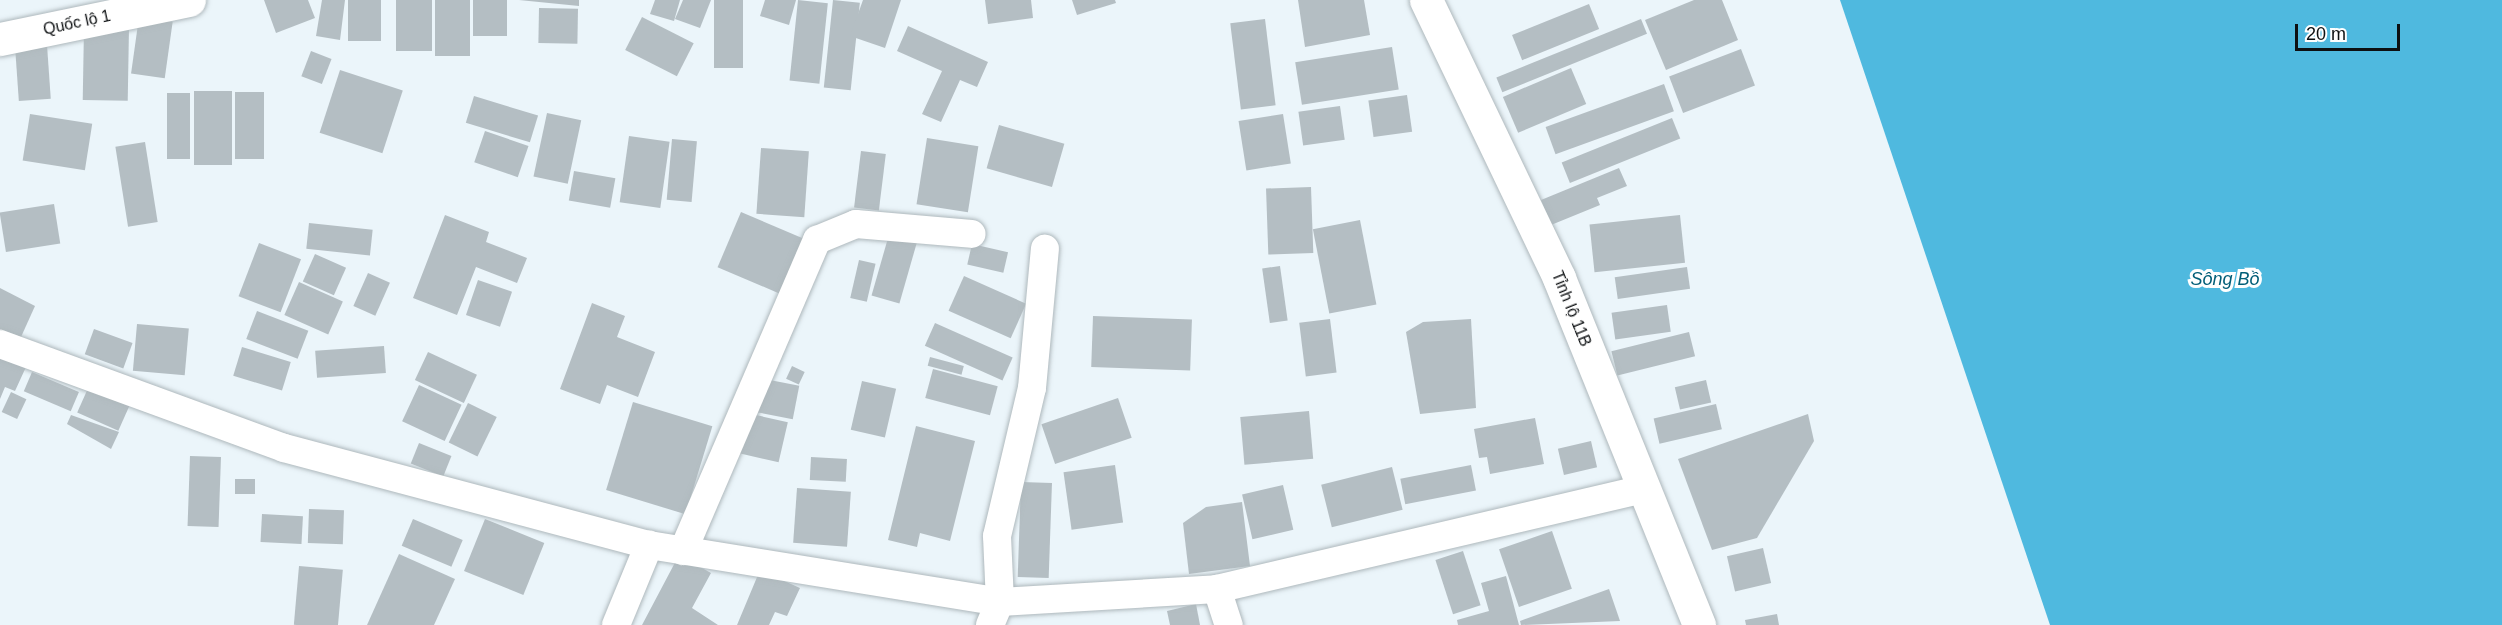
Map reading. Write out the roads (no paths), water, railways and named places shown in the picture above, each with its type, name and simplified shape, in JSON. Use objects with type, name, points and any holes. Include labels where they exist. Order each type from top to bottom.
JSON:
[{"type":"main road","name":"Quốc lộ 1","points":[[0,39],[189,0]]},
{"type":"main road","name":"Tỉnh lộ 11B","points":[[1426,0],[1559,278],[1699,625]]},
{"type":"street","points":[[683,551],[817,240],[856,224],[972,234]]},
{"type":"street","points":[[995,614],[997,536],[1032,388],[1045,249]]},
{"type":"street","points":[[0,345],[284,448],[649,544],[995,614],[1217,590],[1644,489]]},
{"type":"street","points":[[616,625],[649,544]]},
{"type":"street","points":[[1217,590],[1229,625]]},
{"type":"water","name":"Sông Bồ","points":[[1840,0],[2502,0],[2502,625],[2050,625]]}]
